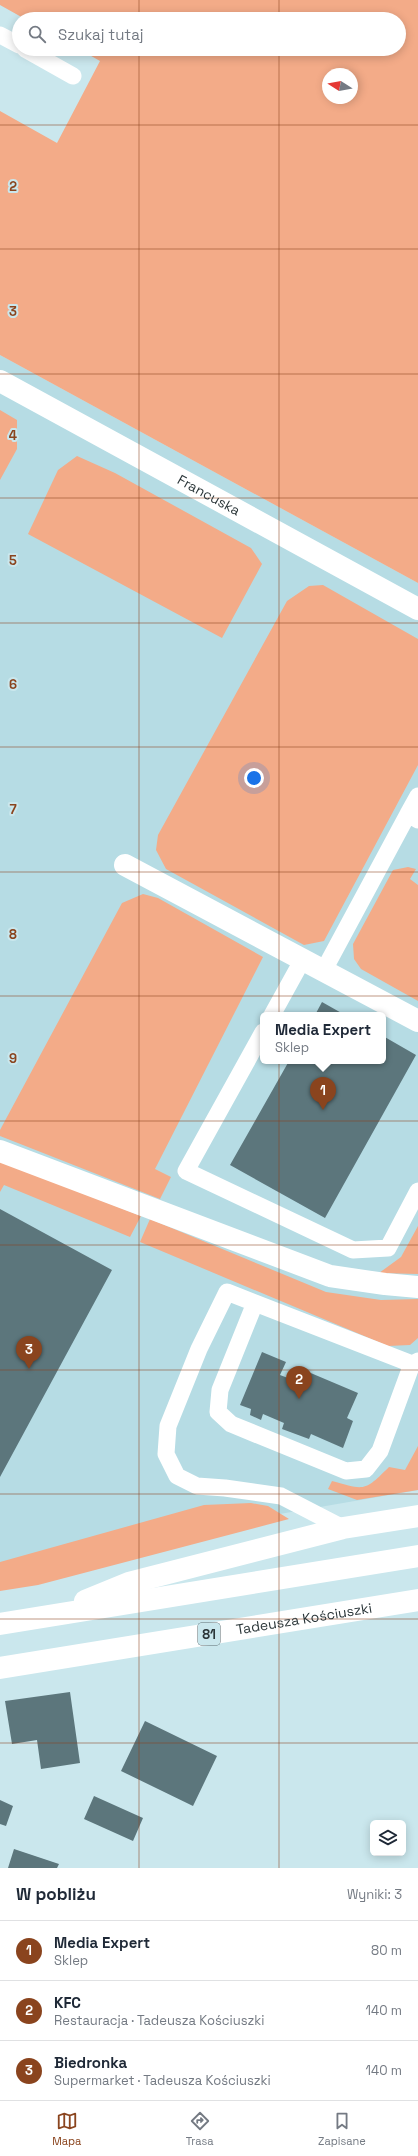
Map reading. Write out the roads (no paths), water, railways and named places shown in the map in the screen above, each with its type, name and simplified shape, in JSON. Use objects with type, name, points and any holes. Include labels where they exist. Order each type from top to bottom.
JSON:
[{"type":"street","name":"Francuska","points":[[0,381],[418,609]]},
{"type":"street","points":[[125,865],[418,1021]]},
{"type":"street","points":[[0,1151],[330,1276],[418,1287]]},
{"type":"street","points":[[42,1617],[129,1583],[343,1528],[418,1516]]},
{"type":"street","points":[[0,1624],[418,1556]]},
{"type":"street","name":"Tadeusza Kościuszki","points":[[0,1668],[418,1600]]},
{"type":"lane","points":[[0,35],[12,42]]},
{"type":"lane","points":[[37,56],[73,76]]},
{"type":"lane","points":[[324,970],[413,817],[418,796]]},
{"type":"lane","points":[[274,1012],[303,959]]},
{"type":"lane","points":[[260,1037],[186,1172],[353,1250],[388,1248],[418,1191]]},
{"type":"lane","points":[[255,1303],[220,1390],[218,1412],[231,1424],[346,1470],[366,1469],[380,1451],[415,1363],[227,1292],[198,1349],[168,1426],[166,1454],[178,1476],[197,1486],[226,1488],[281,1496],[343,1528]]},
{"type":"place","name":"Media Expert","points":[[323,1110]]},
{"type":"place","name":"Biedronka","points":[[29,1369]]},
{"type":"place","name":"KFC","points":[[299,1399]]}]
